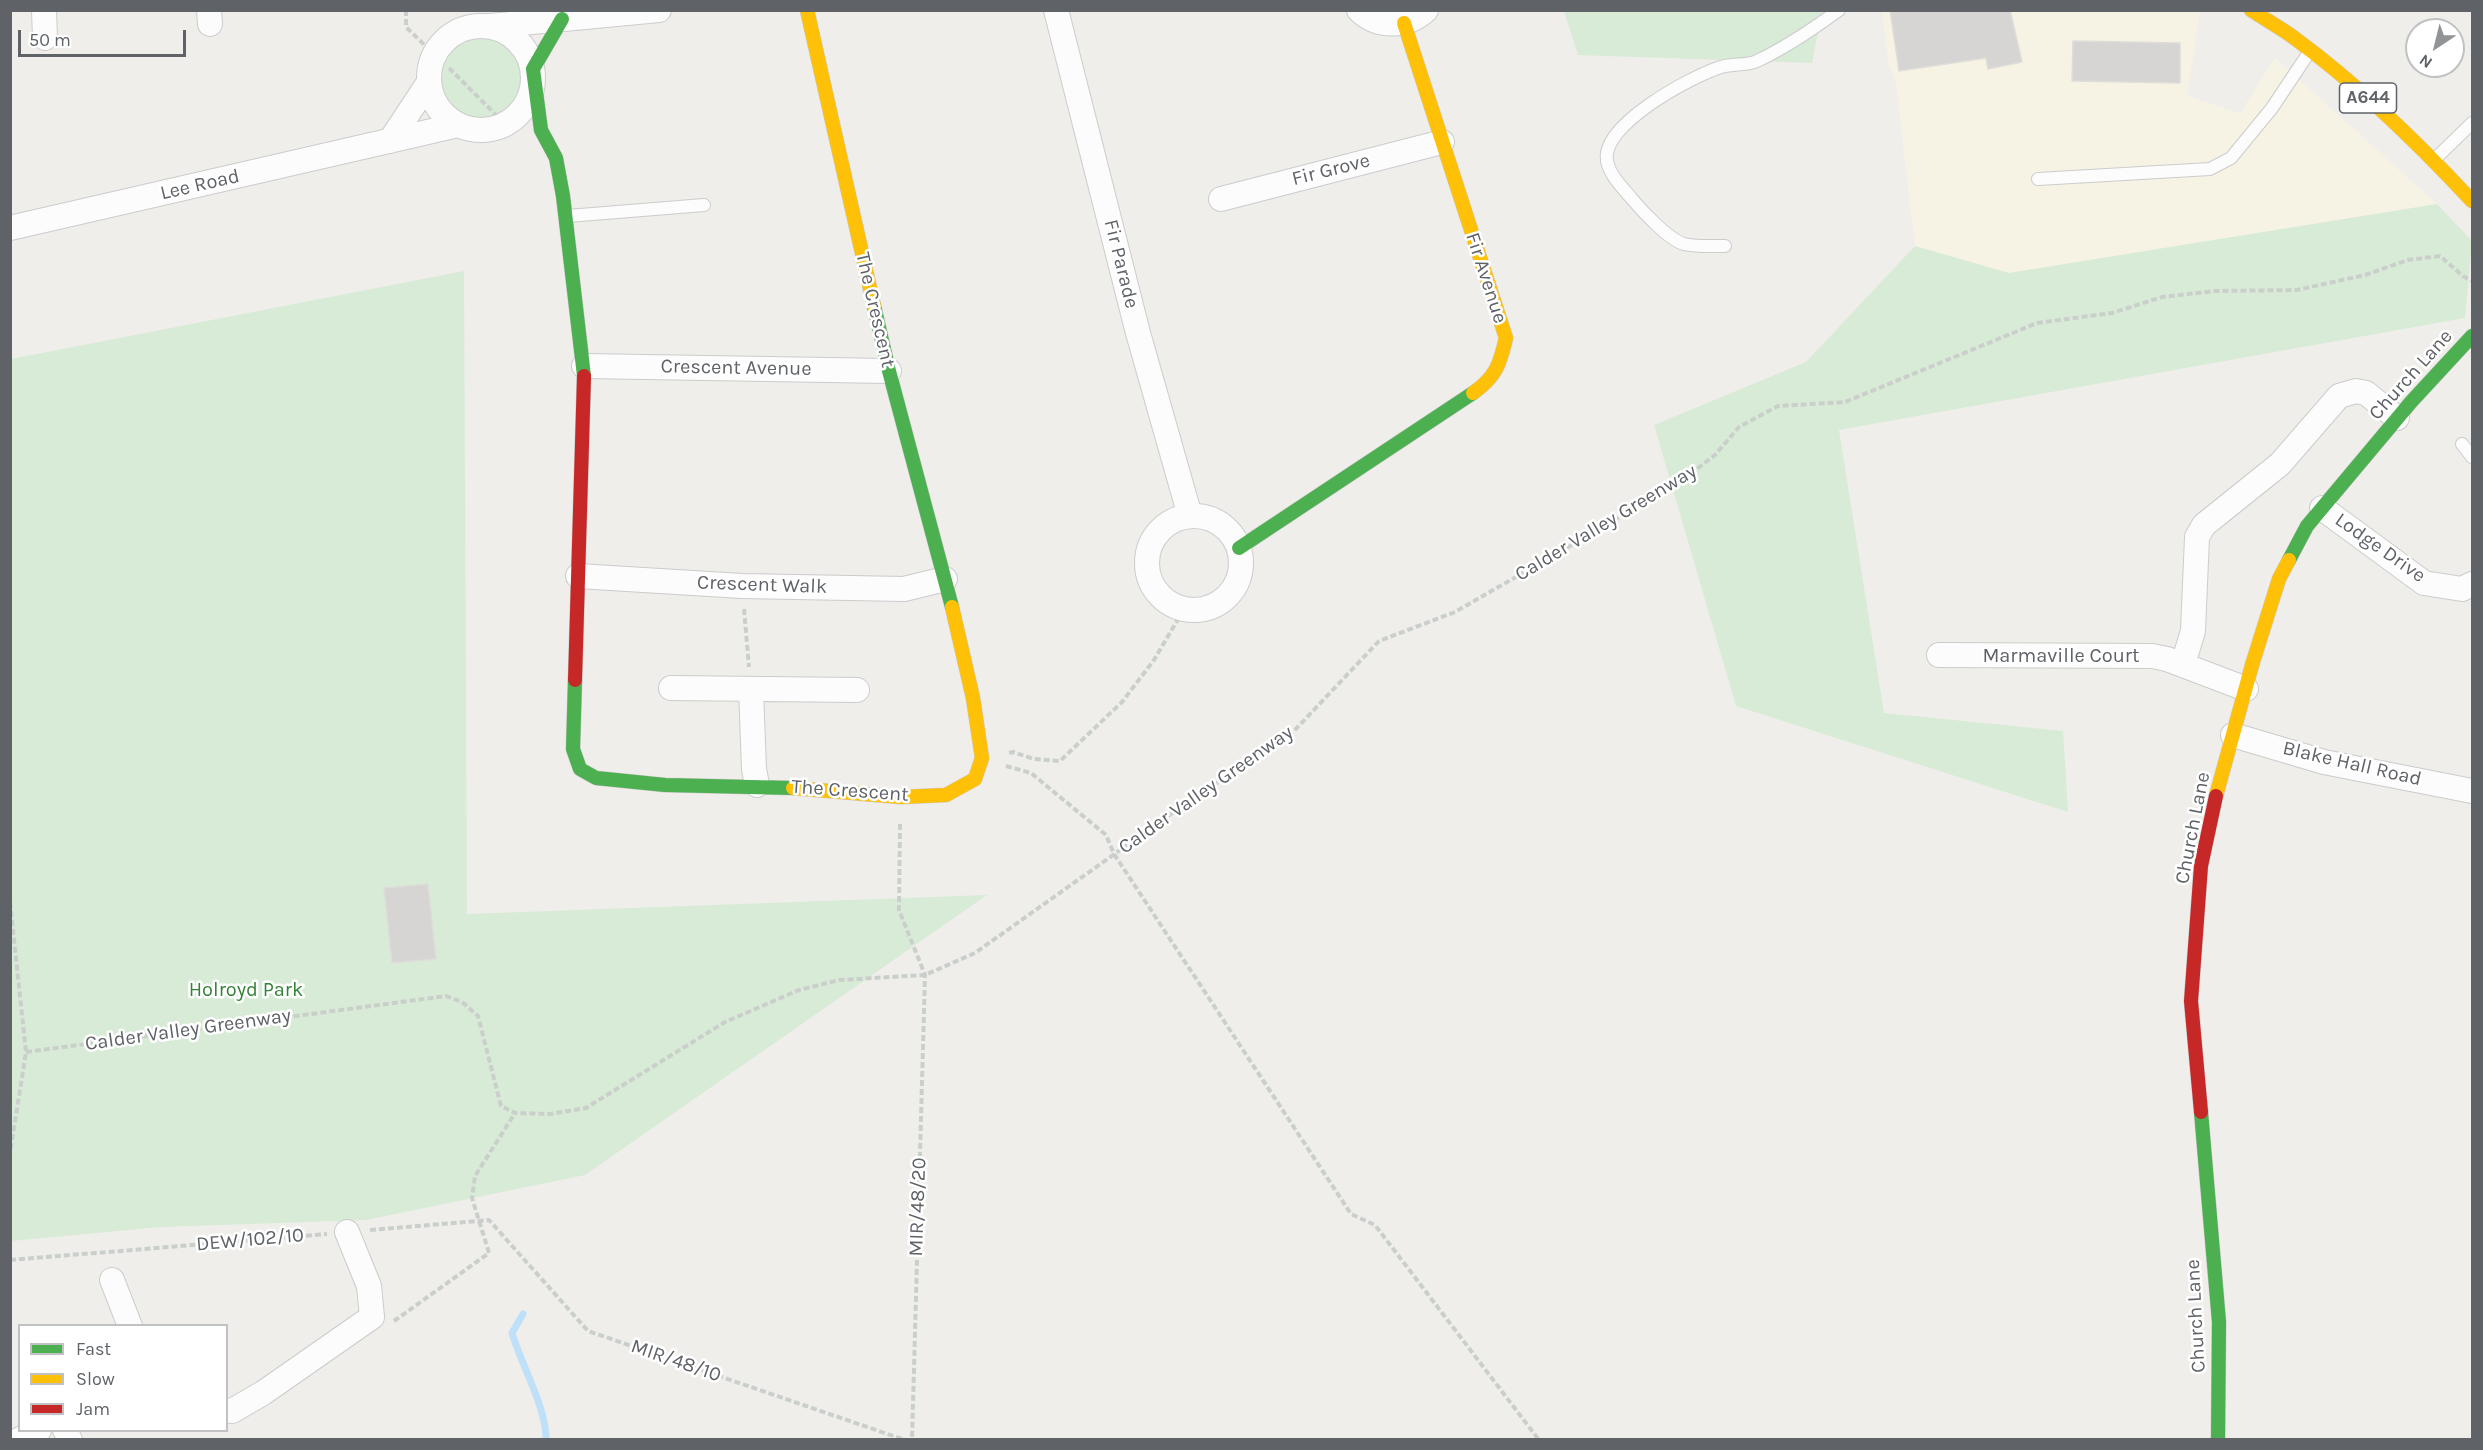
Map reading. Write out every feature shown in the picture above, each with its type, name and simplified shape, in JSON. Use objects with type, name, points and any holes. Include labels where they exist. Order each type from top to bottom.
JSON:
[{"type":"main road","name":"The Crescent","points":[[533,69],[542,130],[556,158],[584,366],[573,749],[580,769],[596,778],[654,784],[757,785],[901,797],[946,795],[975,779],[982,758],[973,698],[945,579],[889,371],[807,10]]},
{"type":"main road","name":"A644","points":[[2251,10],[2297,39],[2367,97],[2434,160],[2472,201]]},
{"type":"main road","points":[[533,69],[562,19]]},
{"type":"main road","name":"Fir Avenue","points":[[1239,548],[1485,385],[1500,366],[1506,338],[1404,23]]},
{"type":"main road","name":"Church Lane","points":[[2218,1440],[2219,1322],[2191,1001],[2201,866],[2210,818],[2279,579],[2307,526],[2397,418],[2472,336]]},
{"type":"street","points":[[44,10],[45,39]]},
{"type":"street","points":[[458,125],[443,115],[433,100],[429,82],[430,64],[434,54],[451,36],[467,28],[659,10]]},
{"type":"street","name":"Fir Parade","points":[[1056,10],[1138,333],[1190,516]]},
{"type":"street","points":[[1359,10],[1375,21],[1390,24],[1404,23],[1420,17],[1426,10]]},
{"type":"street","points":[[485,26],[502,30],[517,40],[527,54],[533,69],[533,85],[528,101],[513,119]]},
{"type":"street","points":[[390,141],[429,82]]},
{"type":"street","name":"Lee Road","points":[[10,228],[458,125],[474,130],[490,130],[513,119]]},
{"type":"street","name":"The Crescent","points":[[513,119],[542,130]]},
{"type":"street","name":"Fir Grove","points":[[1221,199],[1442,142]]},
{"type":"street","name":"Crescent Avenue","points":[[584,366],[889,371]]},
{"type":"street","points":[[2182,664],[2193,631],[2197,537],[2204,525],[2280,464],[2340,396],[2356,391],[2366,393],[2397,418]]},
{"type":"street","name":"Lodge Drive","points":[[2322,508],[2424,583],[2462,590],[2472,584]]},
{"type":"street","points":[[1190,516],[1206,517],[1220,524],[1232,534],[1239,548],[1240,569],[1234,589],[1224,599],[1198,610],[1184,609],[1170,604],[1151,582],[1147,567],[1148,553],[1163,527],[1190,516]]},
{"type":"street","name":"Crescent Walk","points":[[578,576],[742,586],[904,589],[945,579]]},
{"type":"street","name":"Marmaville Court","points":[[1939,655],[2152,656],[2182,664],[2246,689]]},
{"type":"street","points":[[671,688],[856,690]]},
{"type":"street","points":[[751,689],[754,769],[757,785]]},
{"type":"street","name":"Blake Hall Road","points":[[2233,735],[2324,762],[2472,791]]},
{"type":"street","points":[[228,1410],[232,1411],[262,1393],[372,1317],[369,1286],[347,1232]]},
{"type":"street","points":[[112,1280],[129,1324]]},
{"type":"street","points":[[18,1440],[37,1432]]},
{"type":"lane","points":[[1725,246],[1691,245],[1675,239],[1638,206],[1614,177],[1607,161],[1608,147],[1634,116],[1700,75],[1724,66],[1755,62],[1839,10]]},
{"type":"lane","points":[[2038,179],[2210,169],[2231,158],[2272,108],[2311,50]]},
{"type":"lane","points":[[2434,160],[2472,123]]},
{"type":"lane","points":[[565,216],[704,205]]},
{"type":"lane","points":[[2462,444],[2472,457]]},
{"type":"path","points":[[406,10],[406,27],[434,54],[513,119]]},
{"type":"path","name":"Calder Valley Greenway","points":[[26,1052],[446,996],[462,1002],[478,1016],[501,1106],[515,1113],[550,1114],[586,1108],[725,1022],[799,990],[839,980],[925,975],[975,953],[1114,854],[1293,732],[1379,641],[1455,612],[1676,485],[1715,455],[1739,427],[1778,406],[1845,402],[2037,323],[2112,313],[2162,297],[2215,291],[2296,290],[2365,275],[2408,260],[2440,256],[2472,281]]},
{"type":"path","points":[[742,586],[751,689]]},
{"type":"path","points":[[982,758],[1013,752],[1034,759],[1060,761],[1122,702],[1154,660],[1184,609]]},
{"type":"path","points":[[982,758],[1031,773],[1106,835],[1114,854],[1351,1214],[1375,1225],[1539,1440]]},
{"type":"path","points":[[901,797],[899,910],[925,975]]},
{"type":"path","points":[[10,902],[26,1052],[10,1153]]},
{"type":"path","name":"MIR/48/20","points":[[912,1440],[925,975]]},
{"type":"path","points":[[385,1328],[489,1253],[472,1198],[475,1176],[515,1113]]},
{"type":"path","name":"DEW/102/10","points":[[10,1260],[489,1220]]},
{"type":"path","name":"MIR/48/10","points":[[489,1220],[588,1331],[905,1440]]},
{"type":"shaded area","points":[[2191,10],[2200,13],[2187,96],[2240,113],[2275,58],[2437,204],[2009,273],[1915,246],[1896,83],[1889,65],[1882,11]]},
{"type":"green space","points":[[1564,11],[1822,11],[1812,63],[1578,55]]},
{"type":"green space","points":[[480,27],[500,30],[509,35],[523,49],[528,58],[531,78],[528,98],[523,107],[509,121],[500,126],[480,129],[460,126],[451,121],[437,107],[432,98],[429,78],[432,58],[437,49],[451,35],[460,30]]},
{"type":"green space","points":[[2437,204],[2472,241],[2465,318],[1839,430],[1884,713],[2063,731],[2068,812],[1736,706],[1654,425],[1806,362],[1915,246],[2009,273]]},
{"type":"green space","name":"Holroyd Park","points":[[464,271],[467,914],[987,895],[585,1175],[366,1220],[161,1227],[11,1241],[11,359]]},
{"type":"building","points":[[1890,10],[2010,10],[2022,62],[1988,69],[1986,58],[1899,71]]},
{"type":"building","points":[[2073,41],[2180,43],[2180,83],[2072,81]]},
{"type":"building","points":[[428,884],[436,959],[392,963],[384,888]]},
{"type":"waterway","points":[[523,1314],[512,1333],[538,1401],[546,1440]]},
{"type":"traffic: fast","points":[[562,19],[533,69],[541,130],[556,158],[563,196],[584,376]]},
{"type":"traffic: fast","points":[[874,306],[952,607]]},
{"type":"traffic: fast","points":[[2289,560],[2307,526],[2411,402],[2472,336]]},
{"type":"traffic: fast","points":[[1239,548],[1473,393]]},
{"type":"traffic: fast","points":[[575,680],[573,749],[580,769],[596,778],[665,785],[793,788]]},
{"type":"traffic: fast","points":[[2201,1112],[2219,1322],[2218,1440]]},
{"type":"traffic: slow","points":[[807,10],[874,306]]},
{"type":"traffic: slow","points":[[2251,10],[2292,36],[2366,96],[2410,137],[2472,201]]},
{"type":"traffic: slow","points":[[1404,23],[1506,338],[1496,369],[1487,381],[1473,393]]},
{"type":"traffic: slow","points":[[2216,796],[2252,665],[2279,579],[2289,560]]},
{"type":"traffic: slow","points":[[793,788],[901,797],[946,795],[975,779],[982,758],[973,698],[952,607]]},
{"type":"traffic: jam","points":[[575,680],[584,376]]},
{"type":"traffic: jam","points":[[2201,1112],[2191,1001],[2201,866],[2216,796]]}]
